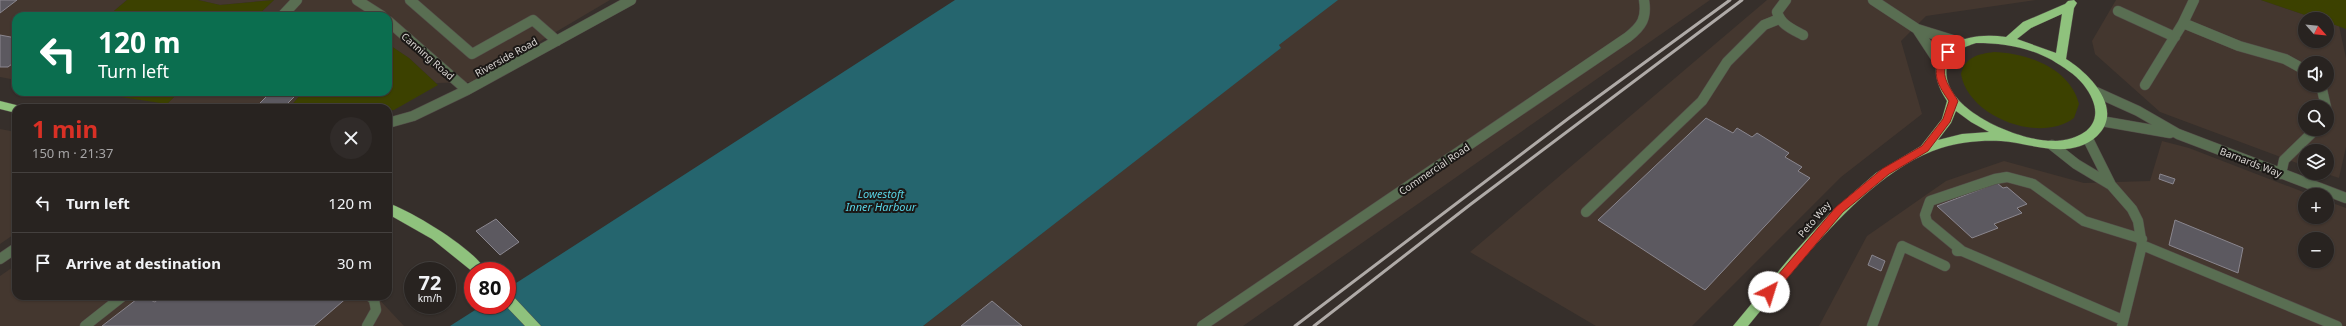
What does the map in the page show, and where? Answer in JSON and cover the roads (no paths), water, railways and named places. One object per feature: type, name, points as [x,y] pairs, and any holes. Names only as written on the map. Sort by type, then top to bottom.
[{"type":"highway","points":[[2008,41],[2027,24],[2072,3]]},
{"type":"highway","points":[[2060,60],[2072,3]]},
{"type":"highway","points":[[1983,39],[2008,41],[2035,48],[2060,60],[2081,75],[2096,92],[2102,107],[2101,122],[2096,130],[2087,137],[2072,143],[2052,145],[2011,137],[1988,128],[1969,115],[1953,101],[1944,88],[1940,76],[1940,64],[1948,52],[1962,43],[1983,39]]},
{"type":"highway","name":"Peto Way","points":[[1925,149],[1947,120],[1953,101]]},
{"type":"highway","points":[[0,105],[12,108]]},
{"type":"highway","name":"Peto Way","points":[[1740,326],[1839,210],[1886,171],[1925,149],[1973,137],[2011,137]]},
{"type":"highway","points":[[392,210],[422,225],[471,262]]},
{"type":"highway","points":[[516,308],[534,326]]},
{"type":"street","points":[[286,12],[297,0]]},
{"type":"street","points":[[357,0],[376,12]]},
{"type":"street","points":[[410,0],[472,54],[533,20],[557,41]]},
{"type":"street","name":"Riverside Road","points":[[392,123],[413,116],[467,90],[631,0]]},
{"type":"street","name":"Commercial Road","points":[[1202,326],[1642,26],[1646,15],[1644,0]]},
{"type":"street","points":[[1786,0],[1777,12],[1779,19],[1786,26],[1804,35]]},
{"type":"street","points":[[1873,0],[1917,29],[1962,43]]},
{"type":"street","points":[[2145,85],[2183,23],[2194,0]]},
{"type":"street","points":[[2118,11],[2175,36]]},
{"type":"street","points":[[1586,212],[1702,101],[1727,62],[1764,25],[1779,19]]},
{"type":"street","points":[[2183,23],[2239,46],[2285,60],[2298,66]]},
{"type":"street","name":"Canning Road","points":[[392,24],[467,90]]},
{"type":"street","points":[[1917,29],[1940,64]]},
{"type":"street","name":"Barnards Way","points":[[2096,92],[2138,111],[2178,134],[2346,198]]},
{"type":"street","name":"Barnards Way","points":[[2101,122],[2178,134]]},
{"type":"street","points":[[2281,174],[2284,160],[2309,136]]},
{"type":"street","points":[[2087,137],[2111,185],[2132,209],[2138,221],[2142,242],[2123,323],[1957,251],[1927,222],[1925,215],[1930,201],[1995,179],[2007,177],[2033,184],[2084,221],[2142,242],[2337,326]]},
{"type":"street","points":[[2052,145],[2076,164],[2111,185]]},
{"type":"street","points":[[1872,326],[1902,246],[1945,266]]},
{"type":"street","points":[[0,259],[12,251]]},
{"type":"street","points":[[85,326],[118,300]]},
{"type":"street","points":[[367,326],[376,310],[374,300]]},
{"type":"water","name":"Lowestoft Inner Harbour","points":[[955,0],[1338,0],[1279,45],[1281,48],[923,326],[450,326],[469,314],[516,314],[516,283]]},
{"type":"railway","points":[[1295,326],[1569,118],[1730,0]]},
{"type":"railway","points":[[1314,326],[1471,204],[1742,0]]}]
